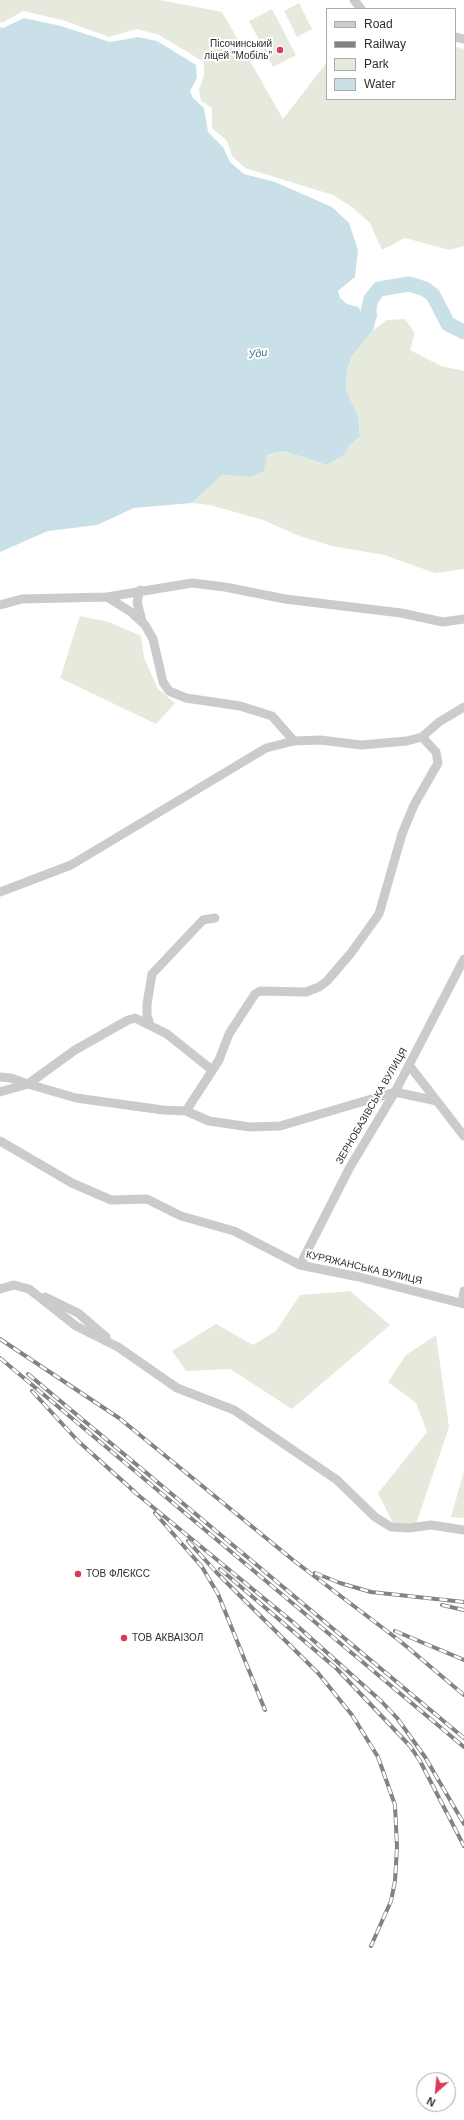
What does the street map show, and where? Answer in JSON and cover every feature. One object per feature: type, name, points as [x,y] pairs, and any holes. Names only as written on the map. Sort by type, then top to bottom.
[{"type":"street","points":[[354,0],[360,8]]},
{"type":"street","points":[[0,605],[22,599],[107,597],[192,582],[285,599],[401,613],[443,622],[464,619]]},
{"type":"street","points":[[140,590],[137,602],[142,621],[153,639],[163,682],[169,691],[179,696],[240,706],[272,716],[294,741]]},
{"type":"street","points":[[107,597],[131,612],[142,621]]},
{"type":"street","points":[[0,892],[71,865],[258,752],[275,745],[294,741],[320,740],[345,744],[376,745],[422,737],[439,722],[464,707]]},
{"type":"street","points":[[186,1111],[219,1060],[229,1034],[255,994],[260,991],[306,992],[323,984],[351,953],[379,914],[409,816],[438,763],[436,752],[422,737]]},
{"type":"street","points":[[150,1025],[147,1015],[147,1004],[152,974],[203,920],[214,918]]},
{"type":"street","name":"ЗЕРНОБАЗІВСЬКА ВУЛИЦЯ","points":[[300,1265],[350,1167],[395,1092],[464,959]]},
{"type":"street","points":[[0,1092],[28,1084],[75,1050],[134,1018],[167,1034],[212,1070]]},
{"type":"street","points":[[409,1065],[464,1136]]},
{"type":"street","points":[[0,1078],[11,1078],[76,1098],[163,1110],[186,1111],[209,1121],[250,1127],[280,1126],[395,1092],[437,1101]]},
{"type":"street","name":"КУРЯЖАНСЬКА ВУЛИЦЯ","points":[[0,1141],[72,1183],[111,1200],[147,1199],[180,1216],[234,1231],[300,1265],[359,1277],[463,1303]]},
{"type":"street","points":[[0,1289],[14,1285],[29,1289],[76,1326],[118,1347],[177,1388],[234,1410],[337,1480],[375,1517],[391,1527],[432,1525],[464,1530]]},
{"type":"street","points":[[463,1303],[464,1291]]},
{"type":"green space","points":[[0,0],[160,0],[222,12],[283,119],[326,63],[326,100],[456,100],[456,47],[464,49],[464,246],[449,250],[405,238],[382,250],[370,223],[352,207],[333,195],[245,168],[232,156],[227,141],[212,128],[212,108],[201,101],[199,90],[204,75],[204,62],[159,35],[137,29],[109,37],[62,20],[23,11],[2,23],[0,22]]},
{"type":"green space","points":[[299,3],[312,29],[297,37],[284,11]]},
{"type":"green space","points":[[272,9],[296,55],[273,67],[249,21]]},
{"type":"green space","points":[[405,319],[415,333],[410,350],[441,366],[464,371],[464,569],[435,573],[384,555],[332,546],[297,535],[263,520],[210,505],[192,503],[222,475],[250,477],[266,456],[284,451],[325,465],[344,455],[350,445],[360,436],[358,416],[346,390],[347,371],[352,356],[373,330],[387,320]]},
{"type":"green space","points":[[80,616],[109,622],[141,636],[144,658],[158,689],[175,703],[156,724],[60,678]]},
{"type":"green space","points":[[350,1291],[390,1325],[292,1409],[230,1369],[186,1371],[172,1351],[216,1324],[253,1345],[276,1331],[300,1295]]},
{"type":"green space","points":[[436,1335],[449,1427],[416,1524],[393,1523],[378,1493],[427,1432],[416,1403],[388,1382],[406,1355]]},
{"type":"green space","points":[[464,1471],[464,1518],[451,1517]]},
{"type":"water","points":[[24,18],[61,26],[110,42],[138,37],[157,41],[196,65],[197,78],[190,91],[193,98],[204,108],[208,132],[223,147],[230,162],[244,174],[275,182],[332,207],[349,223],[358,250],[355,277],[338,291],[340,298],[347,304],[358,307],[365,317],[375,300],[377,316],[373,330],[352,356],[347,371],[346,390],[358,416],[360,436],[350,445],[344,455],[326,465],[284,451],[267,455],[264,471],[250,477],[222,475],[192,503],[134,508],[97,525],[48,531],[0,552],[0,27],[3,28]]},
{"type":"waterway","name":"Уди","points":[[359,330],[367,317],[371,299],[379,289],[409,284],[425,289],[433,295],[448,324],[464,332]]},
{"type":"railway","points":[[0,1339],[119,1418],[293,1560],[400,1641],[464,1695]]},
{"type":"railway","points":[[0,1358],[464,1747]]},
{"type":"railway","points":[[28,1374],[464,1738]]},
{"type":"railway","points":[[32,1391],[78,1441],[136,1493]]},
{"type":"railway","points":[[132,1490],[294,1623],[381,1701],[397,1718],[425,1757],[464,1824]]},
{"type":"railway","points":[[155,1513],[202,1567],[218,1594],[265,1710]]},
{"type":"railway","points":[[188,1541],[217,1573],[318,1673],[352,1715],[378,1757],[395,1805],[397,1847],[395,1881],[391,1901],[371,1946]]},
{"type":"railway","points":[[220,1569],[337,1669],[410,1746],[420,1761],[464,1846]]},
{"type":"railway","points":[[315,1573],[340,1583],[371,1592],[464,1602]]},
{"type":"railway","points":[[442,1605],[464,1610]]},
{"type":"railway","points":[[395,1631],[464,1660]]},
{"type":"place","name":"Пісочинський ліцей \"Мобіль\"","points":[[280,50]]},
{"type":"place","name":"ТОВ ФЛЄКСС","points":[[78,1574]]},
{"type":"place","name":"ТОВ АКВАІЗОЛ","points":[[124,1638]]}]
